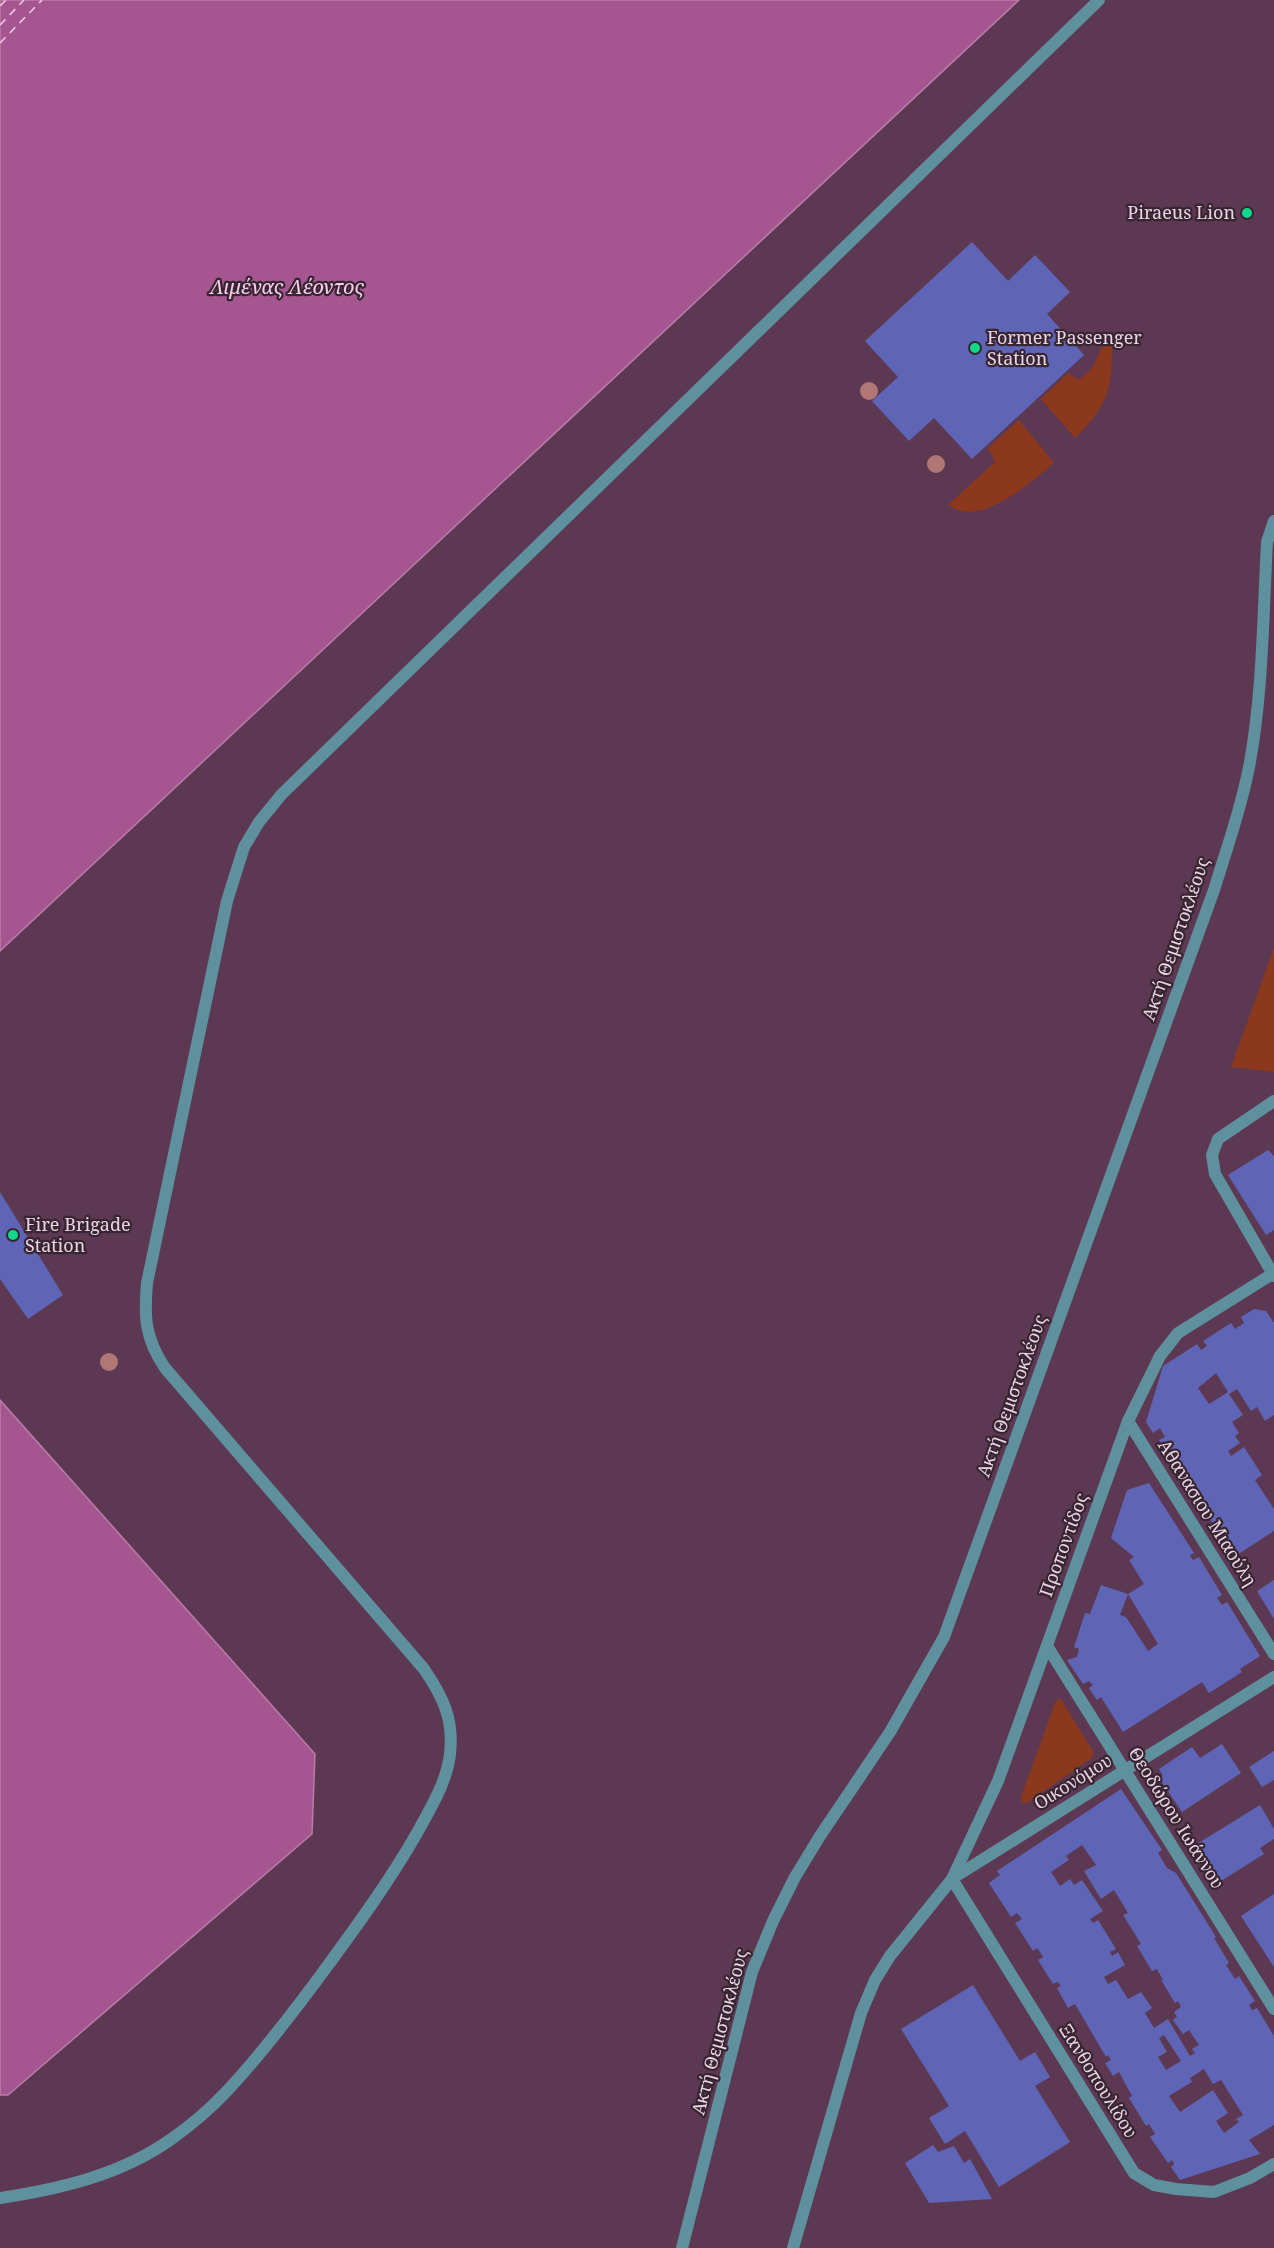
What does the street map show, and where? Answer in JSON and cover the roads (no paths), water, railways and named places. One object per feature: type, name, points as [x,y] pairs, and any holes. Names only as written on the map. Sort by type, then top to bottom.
[{"type":"street","points":[[0,2198],[78,2183],[141,2158],[170,2140],[225,2093],[295,2010],[379,1894],[436,1798],[450,1755],[448,1713],[439,1691],[424,1669],[165,1368],[153,1350],[146,1330],[147,1283],[227,901],[244,847],[259,822],[282,794],[1099,0]]},
{"type":"street","name":"Ακτή Θεμιστοκλέους","points":[[682,2248],[752,1972],[773,1921],[795,1877],[890,1732],[944,1637],[1214,890],[1236,820],[1250,763],[1260,677],[1267,542],[1274,521]]},
{"type":"street","points":[[1274,1101],[1218,1138],[1212,1155],[1215,1174],[1274,1275]]},
{"type":"street","name":"Προποντίδος","points":[[952,1879],[998,1781],[1128,1420],[1160,1356],[1178,1333],[1274,1275]]},
{"type":"street","name":"Αθανασιου Μιαούλη","points":[[1128,1420],[1274,1654]]},
{"type":"street","name":"Θεοδώρου Ιωάννου","points":[[1047,1646],[1274,2009]]},
{"type":"street","name":"Οικονόμου","points":[[952,1879],[1274,1677]]},
{"type":"street","points":[[793,2248],[845,2065],[861,2013],[875,1980],[911,1928],[952,1879]]},
{"type":"street","name":"Ξανθοπουλίδου","points":[[952,1879],[1134,2173],[1154,2185],[1214,2192],[1250,2178],[1274,2164]]},
{"type":"water","name":"Λιμένας Λέοντος","points":[[0,0],[1019,0],[0,951]]},
{"type":"water","points":[[0,1400],[315,1754],[312,1834],[8,2095],[0,2095]]},
{"type":"place","name":"Piraeus Lion","points":[[1247,213]]},
{"type":"place","name":"Former Passenger Station","points":[[975,348]]},
{"type":"place","name":"Fire Brigade Station","points":[[13,1235]]}]
